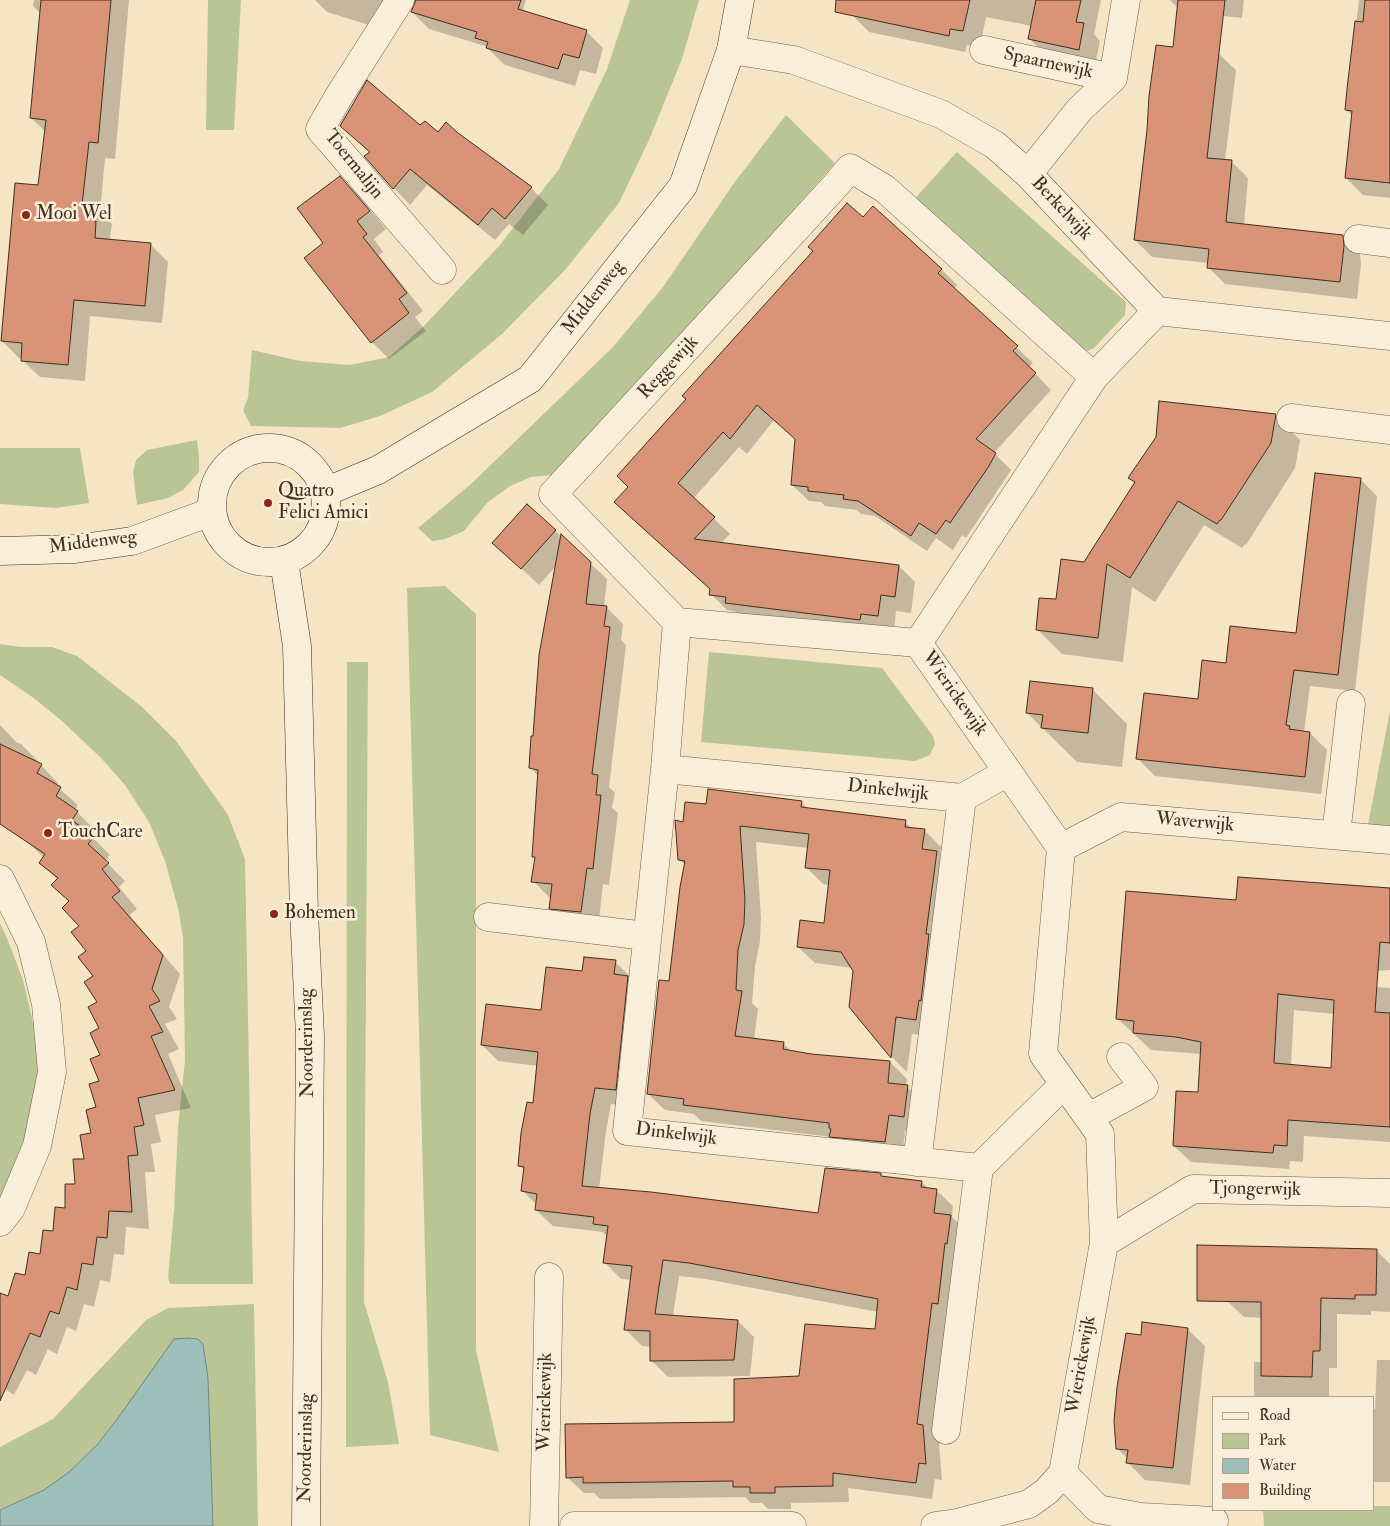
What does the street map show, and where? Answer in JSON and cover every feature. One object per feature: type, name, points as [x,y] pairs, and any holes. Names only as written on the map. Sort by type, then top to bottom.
[{"type":"street","name":"Toermalijn","points":[[400,0],[320,129],[442,270]]},
{"type":"street","name":"Middenweg","points":[[325,492],[378,470],[530,379],[683,186],[731,50],[740,0]]},
{"type":"street","name":"Spaarnewijk","points":[[1028,174],[1080,109],[1113,78],[1126,0]]},
{"type":"street","name":"Berkelwijk","points":[[731,50],[794,60],[941,114],[995,145],[1028,174],[1157,311]]},
{"type":"street","name":"Spaarnewijk","points":[[984,50],[1113,78]]},
{"type":"street","name":"Reggewijk","points":[[678,622],[553,494],[850,168],[885,188],[1094,377]]},
{"type":"street","points":[[1358,239],[1390,243]]},
{"type":"street","points":[[1157,311],[1390,336]]},
{"type":"street","name":"Wierickewijk","points":[[1064,1473],[1104,1242],[1100,1134],[1043,1054],[1061,848],[918,643],[1094,377],[1157,311]]},
{"type":"street","points":[[1292,418],[1390,430]]},
{"type":"street","points":[[269,447],[288,450],[305,460],[318,474],[325,492],[326,514],[318,535],[303,551],[284,560],[267,562],[252,560],[237,552],[224,542],[216,528],[211,512],[212,492],[220,474],[232,460],[250,450],[269,447]]},
{"type":"street","name":"Middenweg","points":[[0,551],[74,549],[132,541],[211,512]]},
{"type":"street","name":"Noorderinslag","points":[[284,560],[297,646],[304,912],[310,1036],[306,1526]]},
{"type":"street","points":[[678,622],[918,643]]},
{"type":"street","name":"Dinkelwijk","points":[[678,622],[665,768],[627,1131],[979,1168]]},
{"type":"street","points":[[1336,835],[1351,704]]},
{"type":"street","name":"Dinkelwijk","points":[[665,768],[962,798]]},
{"type":"street","points":[[917,1162],[962,798],[1008,772]]},
{"type":"street","name":"Waverwijk","points":[[1061,848],[1121,817],[1390,840]]},
{"type":"street","points":[[0,879],[31,942],[46,1004],[52,1072],[37,1146],[11,1208],[0,1222]]},
{"type":"street","points":[[488,917],[646,936]]},
{"type":"street","points":[[1089,1117],[1144,1087],[1121,1057]]},
{"type":"street","points":[[946,1430],[979,1168],[1064,1084]]},
{"type":"street","name":"Tjongerwijk","points":[[1104,1242],[1193,1190],[1390,1193]]},
{"type":"street","name":"Wierickewijk","points":[[544,1526],[549,1277]]},
{"type":"street","points":[[950,1525],[1029,1504],[1048,1491],[1064,1473],[1098,1509],[1141,1517],[1214,1521]]},
{"type":"street","points":[[574,1526],[792,1526]]},
{"type":"green space","points":[[208,0],[241,0],[234,130],[206,130]]},
{"type":"green space","points":[[630,0],[699,0],[682,59],[649,140],[619,203],[565,270],[502,334],[432,392],[380,416],[340,428],[251,426],[243,410],[248,398],[252,350],[300,361],[350,365],[389,357],[425,325],[499,246],[559,169],[607,69]]},
{"type":"green space","points":[[786,115],[835,163],[553,475],[531,477],[510,486],[487,503],[464,531],[445,539],[432,541],[418,528],[471,484],[613,347],[663,287],[734,183]]},
{"type":"green space","points":[[957,152],[1126,302],[1125,315],[1094,348],[1080,354],[909,205]]},
{"type":"green space","points":[[197,440],[199,472],[183,490],[168,498],[137,505],[133,472],[136,460],[147,450]]},
{"type":"green space","points":[[0,448],[80,448],[89,503],[56,508],[0,504]]},
{"type":"green space","points":[[445,586],[476,614],[476,1350],[499,1452],[430,1435],[407,588]]},
{"type":"green space","points":[[0,644],[21,647],[52,647],[77,656],[141,706],[176,741],[228,815],[245,859],[253,1284],[170,1284],[168,1278],[178,1127],[185,1060],[183,938],[179,912],[165,861],[149,822],[125,785],[101,758],[62,721],[35,699],[0,675]]},
{"type":"green space","points":[[709,652],[882,668],[933,736],[935,744],[930,755],[915,761],[701,742]]},
{"type":"green space","points":[[347,662],[368,662],[364,1302],[388,1382],[399,1444],[346,1447]]},
{"type":"green space","points":[[1390,711],[1390,831],[1367,830],[1386,731]]},
{"type":"green space","points":[[0,923],[23,980],[34,1027],[38,1068],[34,1108],[16,1164],[0,1200]]},
{"type":"green space","points":[[254,1304],[258,1526],[213,1526],[208,1378],[203,1344],[118,1418],[97,1445],[69,1472],[44,1490],[0,1510],[0,1447],[53,1419],[146,1320],[168,1308]]},
{"type":"green space","points":[[1375,1506],[1390,1506],[1390,1526],[1264,1526],[1263,1511],[1375,1511]]},
{"type":"water","points":[[174,1339],[198,1339],[203,1344],[208,1378],[213,1526],[0,1526],[0,1510],[44,1490],[69,1472],[97,1445]]},
{"type":"building","points":[[41,0],[111,0],[98,143],[89,142],[82,205],[95,206],[95,238],[151,243],[145,306],[74,300],[68,365],[21,361],[22,343],[1,341],[15,183],[38,185],[46,120],[30,118]]},
{"type":"building","points":[[416,0],[521,0],[518,9],[587,30],[579,58],[563,54],[558,69],[486,48],[488,42],[475,38],[477,32],[411,12]]},
{"type":"building","points":[[836,0],[970,0],[963,31],[950,29],[949,36],[835,12]]},
{"type":"building","points":[[1036,0],[1081,0],[1076,22],[1084,23],[1079,50],[1028,39]]},
{"type":"building","points":[[1178,0],[1225,0],[1207,158],[1232,160],[1226,222],[1343,235],[1344,246],[1340,282],[1207,268],[1209,249],[1134,240],[1156,45],[1173,47]]},
{"type":"building","points":[[1365,0],[1390,0],[1390,183],[1345,178],[1352,111],[1345,110],[1347,89],[1355,21],[1363,22]]},
{"type":"building","points":[[367,80],[420,125],[425,121],[438,132],[446,122],[458,133],[532,187],[505,219],[492,208],[478,225],[410,169],[393,189],[364,156],[370,152],[340,126]]},
{"type":"building","points":[[340,176],[370,211],[357,221],[367,234],[363,237],[407,293],[399,299],[409,313],[371,343],[304,258],[323,243],[297,208]]},
{"type":"building","points":[[847,203],[863,217],[873,206],[942,269],[938,273],[1018,346],[1013,351],[1036,373],[976,439],[996,453],[950,523],[946,520],[936,534],[919,523],[911,536],[858,501],[843,499],[844,495],[808,491],[808,487],[791,485],[795,439],[757,405],[730,439],[723,432],[678,483],[715,517],[694,539],[899,565],[895,597],[881,595],[878,616],[861,614],[860,620],[725,603],[726,597],[709,595],[710,589],[614,502],[628,487],[617,476],[686,399],[682,396],[813,251],[808,247]]},
{"type":"building","points":[[1159,401],[1276,414],[1271,443],[1217,524],[1178,501],[1130,578],[1107,564],[1098,638],[1036,630],[1039,598],[1056,599],[1061,559],[1084,562],[1135,482],[1128,478],[1156,437]]},
{"type":"building","points":[[1315,473],[1361,478],[1338,675],[1294,670],[1286,725],[1290,726],[1289,729],[1310,732],[1305,777],[1136,759],[1144,693],[1198,699],[1202,660],[1226,663],[1230,626],[1296,633]]},
{"type":"building","points":[[527,504],[556,530],[521,569],[492,543]]},
{"type":"building","points":[[561,534],[591,562],[586,604],[607,606],[604,626],[610,627],[592,774],[598,775],[596,795],[601,795],[593,869],[587,868],[581,912],[549,909],[552,884],[531,882],[535,857],[532,857],[538,770],[529,768],[531,736],[533,736],[539,655]]},
{"type":"building","points":[[1030,681],[1093,688],[1088,733],[1041,728],[1043,715],[1026,713]]},
{"type":"building","points":[[0,744],[42,764],[37,773],[61,787],[56,796],[78,811],[72,820],[94,837],[88,844],[109,863],[102,869],[120,891],[112,897],[163,955],[152,989],[160,1001],[149,1006],[163,1032],[151,1036],[175,1090],[138,1098],[144,1125],[134,1127],[138,1155],[128,1156],[132,1212],[109,1211],[107,1238],[97,1237],[93,1265],[82,1263],[77,1290],[67,1287],[59,1314],[50,1311],[40,1337],[30,1333],[0,1401],[0,1293],[8,1296],[15,1273],[25,1275],[29,1252],[40,1254],[43,1230],[53,1231],[55,1207],[65,1208],[65,1184],[75,1184],[73,1159],[84,1159],[80,1135],[91,1133],[86,1110],[96,1107],[89,1084],[99,1081],[90,1059],[100,1055],[90,1033],[99,1028],[88,1007],[97,1002],[84,982],[93,976],[78,957],[86,951],[71,932],[79,926],[62,908],[69,901],[51,885],[58,878],[39,863],[45,854],[0,824]]},
{"type":"building","points":[[708,789],[802,801],[801,807],[906,820],[905,827],[925,829],[922,849],[937,851],[926,934],[929,934],[921,1001],[919,1000],[916,1020],[896,1017],[891,1058],[849,1007],[853,971],[841,952],[797,947],[800,920],[824,923],[830,870],[805,868],[809,834],[740,826],[745,900],[744,924],[738,950],[736,990],[742,991],[735,1036],[784,1042],[783,1049],[811,1054],[890,1061],[888,1083],[908,1085],[904,1117],[889,1115],[885,1142],[829,1137],[831,1129],[829,1128],[829,1123],[683,1105],[684,1099],[647,1094],[659,980],[669,981],[680,887],[685,861],[678,860],[675,820],[683,822],[685,802],[706,804]]},
{"type":"building","points":[[1238,877],[1390,888],[1390,943],[1380,942],[1375,1012],[1390,1013],[1390,1127],[1288,1120],[1287,1146],[1274,1145],[1273,1153],[1173,1146],[1176,1091],[1198,1092],[1201,1042],[1176,1037],[1133,1033],[1134,1021],[1116,1019],[1126,891],[1236,900]],"holes":[[[1278,994],[1334,1000],[1331,1068],[1274,1063]]]},
{"type":"building","points":[[584,957],[616,960],[614,974],[628,976],[616,1090],[595,1088],[590,1114],[582,1186],[651,1192],[818,1213],[825,1168],[881,1173],[881,1176],[922,1181],[921,1187],[937,1189],[934,1213],[951,1215],[947,1244],[945,1243],[938,1304],[932,1303],[917,1424],[923,1425],[926,1464],[919,1463],[916,1483],[833,1473],[833,1486],[775,1487],[775,1493],[750,1493],[750,1487],[733,1487],[733,1481],[583,1483],[583,1477],[566,1478],[565,1424],[734,1422],[734,1379],[799,1376],[805,1324],[875,1329],[878,1299],[689,1263],[663,1260],[655,1314],[738,1320],[734,1360],[650,1361],[650,1331],[624,1330],[632,1266],[603,1263],[608,1226],[593,1224],[594,1217],[535,1210],[537,1194],[521,1191],[524,1167],[518,1166],[521,1133],[527,1102],[533,1103],[538,1052],[481,1045],[486,1004],[541,1010],[546,967],[582,971]]},
{"type":"building","points":[[1197,1245],[1377,1249],[1376,1295],[1355,1295],[1355,1299],[1321,1298],[1320,1351],[1313,1351],[1312,1377],[1261,1376],[1261,1302],[1197,1301]]},
{"type":"building","points":[[1142,1322],[1188,1328],[1173,1468],[1126,1463],[1128,1450],[1116,1449],[1114,1421],[1117,1387],[1126,1333],[1141,1335]]},
{"type":"place","name":"Mooi Wel","points":[[26,215]]},
{"type":"place","name":"Quatro Felici Amici","points":[[268,503]]},
{"type":"place","name":"TouchCare","points":[[48,833]]},
{"type":"place","name":"Bohemen","points":[[274,914]]}]
